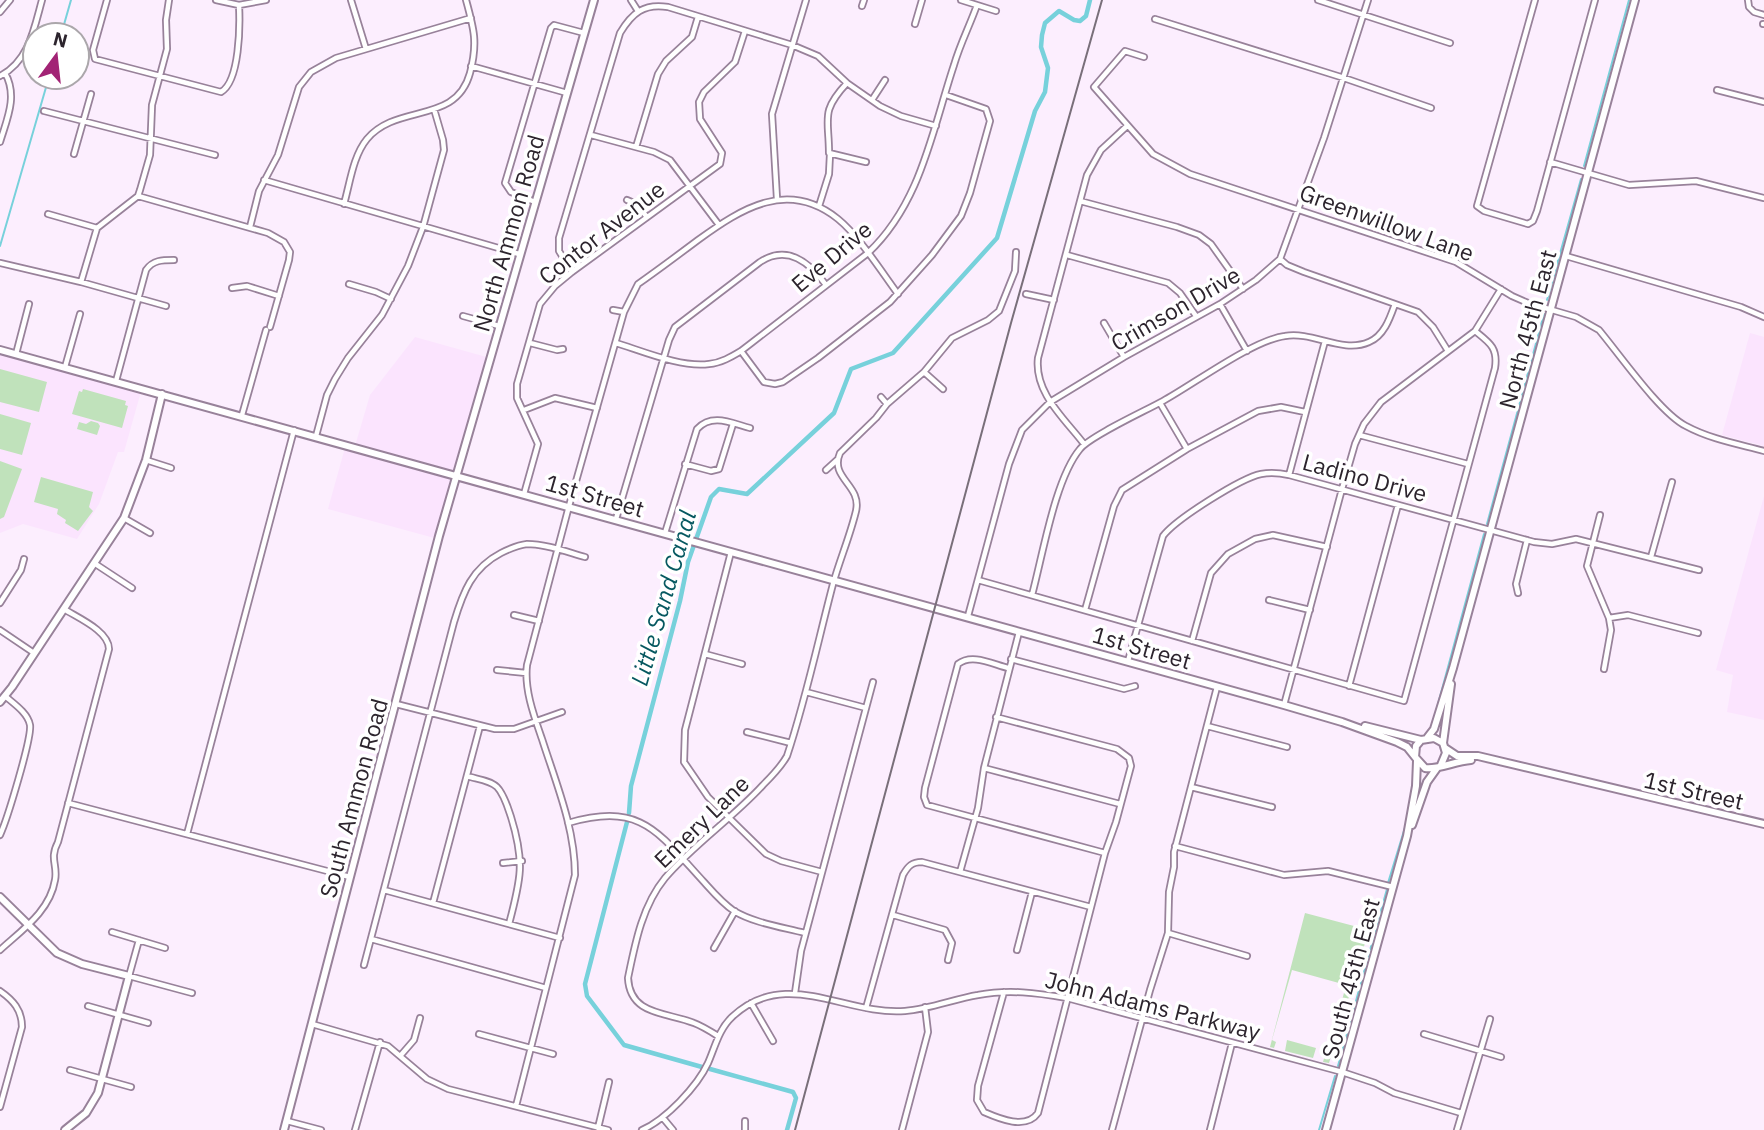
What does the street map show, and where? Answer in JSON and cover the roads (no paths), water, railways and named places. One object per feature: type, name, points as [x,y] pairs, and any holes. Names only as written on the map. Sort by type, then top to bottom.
[{"type":"main road","name":"North Ammon Road","points":[[456,475],[594,0]]},
{"type":"main road","name":"North 45th East","points":[[1424,739],[1434,729],[1453,668],[1635,0]]},
{"type":"main road","name":"1st Street","points":[[0,350],[968,616],[1342,722]]},
{"type":"main road","points":[[3,699],[124,518],[146,460],[162,394]]},
{"type":"main road","name":"South Ammon Road","points":[[284,1130],[456,475]]},
{"type":"main road","name":"North 45th East","points":[[1444,746],[1453,668]]},
{"type":"main road","points":[[1342,722],[1389,730],[1411,739],[1434,738],[1444,746],[1446,758],[1439,767],[1425,768],[1404,745],[1342,722]]},
{"type":"main road","points":[[1416,759],[1416,746],[1424,739]]},
{"type":"main road","name":"1st Street","points":[[1444,746],[1457,755],[1478,756],[1764,824]]},
{"type":"main road","name":"South 45th East","points":[[1407,836],[1416,786],[1416,759]]},
{"type":"main road","name":"1st Street","points":[[1439,767],[1463,760],[1494,761]]},
{"type":"main road","name":"South 45th East","points":[[1326,1130],[1407,836],[1427,782],[1439,767]]},
{"type":"main road","points":[[0,897],[48,946],[63,956],[82,964],[130,976],[102,1079],[92,1103],[70,1128]]},
{"type":"street","points":[[0,12],[10,0]]},
{"type":"street","points":[[0,142],[12,101],[10,81],[3,74],[19,62],[26,52],[42,0]]},
{"type":"street","points":[[107,0],[93,50],[95,59],[215,92],[228,87],[239,46],[239,5]]},
{"type":"street","points":[[81,282],[97,228],[138,195],[150,155],[150,116],[167,49],[166,20],[169,0]]},
{"type":"street","points":[[216,0],[239,5],[266,0]]},
{"type":"street","points":[[351,0],[366,49]]},
{"type":"street","points":[[344,204],[357,156],[368,138],[388,124],[434,109],[460,95],[471,66],[476,38],[466,0]]},
{"type":"street","points":[[631,0],[638,11]]},
{"type":"street","points":[[777,199],[772,112],[806,0]]},
{"type":"street","points":[[915,24],[922,0]]},
{"type":"street","points":[[961,0],[996,10]]},
{"type":"street","points":[[1318,0],[1450,43]]},
{"type":"street","name":"Crimson Drive","points":[[968,616],[1013,449],[1022,430],[1050,402],[1220,304],[1256,280],[1280,259],[1344,78],[1368,0]]},
{"type":"street","points":[[1535,0],[1477,206],[1528,224],[1533,221],[1537,211],[1595,0]]},
{"type":"street","points":[[1748,0],[1749,7],[1764,15]]},
{"type":"street","points":[[572,272],[561,257],[559,238],[620,33],[638,11],[657,5],[792,45],[818,56],[847,83],[872,100],[901,116],[936,126]]},
{"type":"street","name":"Eve Drive","points":[[616,343],[664,357],[709,365],[720,362],[741,351],[881,242],[916,185],[958,51],[977,5]]},
{"type":"street","points":[[636,147],[658,74],[666,61],[692,37],[698,17]]},
{"type":"street","points":[[250,227],[258,191],[278,155],[303,80],[336,58],[471,18]]},
{"type":"street","points":[[1155,19],[1431,108]]},
{"type":"street","points":[[535,202],[511,191],[505,183],[551,28],[554,25],[584,33]]},
{"type":"street","name":"Contor Avenue","points":[[524,494],[538,444],[516,391],[540,304],[555,286],[572,272],[722,161],[722,153],[700,119],[699,102],[704,92],[735,62],[745,31]]},
{"type":"street","name":"Greenwillow Lane","points":[[1144,57],[1125,51],[1094,87],[1153,154],[1173,167],[1456,262],[1528,303],[1588,322],[1599,330],[1666,410],[1684,425],[1712,437],[1764,451]]},
{"type":"street","points":[[471,66],[567,93]]},
{"type":"street","points":[[872,100],[885,80]]},
{"type":"street","points":[[819,206],[829,174],[828,110],[847,83]]},
{"type":"street","points":[[1717,90],[1764,102]]},
{"type":"street","points":[[74,154],[90,94]]},
{"type":"street","points":[[741,351],[764,382],[783,382],[818,358],[898,293],[961,216],[990,121],[986,109],[946,95]]},
{"type":"street","points":[[316,436],[327,395],[335,379],[391,299],[415,251],[444,150],[434,109]]},
{"type":"street","points":[[44,111],[215,155]]},
{"type":"street","points":[[763,111],[772,112]]},
{"type":"street","points":[[1084,444],[1050,402],[1038,378],[1037,368],[1041,343],[1080,201],[1095,158],[1110,139],[1127,126]]},
{"type":"street","points":[[591,135],[654,152],[670,160],[719,225]]},
{"type":"street","points":[[830,154],[866,162]]},
{"type":"street","points":[[1550,162],[1629,185],[1696,181],[1764,198]]},
{"type":"street","points":[[264,180],[519,254]]},
{"type":"street","points":[[138,195],[250,227],[284,242],[289,256],[242,415]]},
{"type":"street","points":[[516,1106],[575,875],[575,853],[568,823],[536,722],[526,673],[557,550],[624,312],[638,284],[719,225],[753,206],[777,199],[819,206],[839,220],[898,293]]},
{"type":"street","points":[[627,200],[636,204],[647,218]]},
{"type":"street","points":[[1080,201],[1199,235],[1211,244],[1243,289]]},
{"type":"street","points":[[48,214],[97,228]]},
{"type":"street","points":[[826,470],[887,404],[924,372],[952,338],[988,320],[999,311],[1015,271],[1016,252]]},
{"type":"street","points":[[616,519],[675,327],[766,258],[780,254],[796,257],[813,268],[826,285]]},
{"type":"street","points":[[1067,255],[1168,283],[1180,293],[1196,316]]},
{"type":"street","points":[[1566,256],[1741,307],[1764,317]]},
{"type":"street","points":[[1280,259],[1304,272],[1406,307],[1423,317],[1448,351]]},
{"type":"street","points":[[116,381],[148,267],[158,261],[174,260]]},
{"type":"street","points":[[0,263],[166,306]]},
{"type":"street","points":[[349,284],[391,299]]},
{"type":"street","points":[[232,288],[247,286],[279,296]]},
{"type":"street","points":[[1284,705],[1359,435],[1381,402],[1475,331],[1501,289]]},
{"type":"street","points":[[1026,294],[1054,300]]},
{"type":"street","points":[[16,354],[29,304]]},
{"type":"street","points":[[1220,304],[1247,351]]},
{"type":"street","points":[[1032,595],[1065,472],[1084,444],[1247,351],[1284,336],[1296,335],[1345,345],[1372,341],[1388,322],[1395,304]]},
{"type":"street","points":[[613,310],[624,312]]},
{"type":"street","points":[[65,367],[80,314]]},
{"type":"street","points":[[463,316],[499,326]]},
{"type":"street","points":[[1104,323],[1124,357]]},
{"type":"street","points":[[978,580],[1404,701],[1497,356],[1493,345],[1475,331]]},
{"type":"street","points":[[1289,475],[1325,341]]},
{"type":"street","points":[[530,343],[563,349]]},
{"type":"street","points":[[924,372],[943,388]]},
{"type":"street","points":[[524,410],[555,397],[597,408]]},
{"type":"street","points":[[881,397],[887,404]]},
{"type":"street","points":[[1160,403],[1186,449]]},
{"type":"street","points":[[1085,610],[1118,496],[1135,480],[1258,411],[1281,407],[1305,412]]},
{"type":"street","points":[[666,533],[695,434],[704,422],[711,419],[750,428]]},
{"type":"street","points":[[685,464],[710,471],[719,469],[733,424]]},
{"type":"street","points":[[187,834],[295,430]]},
{"type":"street","points":[[1359,435],[1468,464]]},
{"type":"street","points":[[146,460],[170,468]]},
{"type":"street","name":"Emery Lane","points":[[718,1036],[694,1023],[649,1011],[634,1000],[628,986],[630,966],[648,905],[665,878],[782,765],[806,692],[834,580],[857,508],[855,492],[838,470],[838,460]]},
{"type":"street","name":"Ladino Drive","points":[[1128,661],[1160,546],[1169,529],[1202,505],[1258,474],[1289,475],[1543,544],[1570,539],[1592,542],[1699,570]]},
{"type":"street","points":[[1651,556],[1672,482]]},
{"type":"street","points":[[1349,686],[1398,505]]},
{"type":"street","points":[[1600,515],[1587,566],[1609,618],[1611,638],[1604,669]]},
{"type":"street","points":[[124,518],[150,533]]},
{"type":"street","points":[[1192,640],[1211,573],[1228,554],[1255,539],[1273,536],[1327,547]]},
{"type":"street","points":[[1518,593],[1516,584],[1527,540]]},
{"type":"street","points":[[364,965],[454,622],[470,579],[497,555],[523,544],[585,557]]},
{"type":"street","points":[[731,551],[685,730],[684,762],[708,797],[766,854],[822,872]]},
{"type":"street","points":[[0,603],[21,570],[24,559]]},
{"type":"street","points":[[94,563],[132,588]]},
{"type":"street","points":[[1269,600],[1310,610]]},
{"type":"street","points":[[0,950],[47,904],[53,889],[56,874],[52,856],[109,643],[104,635],[64,609]]},
{"type":"street","points":[[514,615],[538,621]]},
{"type":"street","points":[[1609,618],[1628,615],[1698,633]]},
{"type":"street","points":[[0,629],[34,653]]},
{"type":"street","points":[[960,872],[1019,631]]},
{"type":"street","points":[[705,654],[742,664]]},
{"type":"street","points":[[1008,668],[972,658],[964,659],[958,664],[925,788],[927,805],[1105,853]]},
{"type":"street","points":[[1011,659],[1124,689],[1135,686]]},
{"type":"street","points":[[498,670],[526,673]]},
{"type":"street","points":[[795,993],[805,933],[873,682]]},
{"type":"street","points":[[1114,1130],[1142,1018],[1168,933],[1169,892],[1175,846],[1217,686]]},
{"type":"street","points":[[806,692],[866,708]]},
{"type":"street","points":[[0,835],[10,808],[30,729],[25,716],[3,699]]},
{"type":"street","points":[[396,704],[495,729],[514,729],[562,712]]},
{"type":"street","points":[[996,717],[1117,749],[1129,758],[1128,776],[1105,853],[1038,1113],[1026,1124],[984,1112],[977,1100],[978,1086],[1004,992]]},
{"type":"street","points":[[433,903],[480,726]]},
{"type":"street","points":[[1207,726],[1287,747]]},
{"type":"street","points":[[747,732],[791,743]]},
{"type":"street","points":[[984,768],[1120,804]]},
{"type":"street","points":[[467,776],[492,783],[502,793],[519,843],[522,861],[519,889],[509,924]]},
{"type":"street","points":[[1191,787],[1272,807]]},
{"type":"street","points":[[68,803],[350,877]]},
{"type":"street","points":[[568,823],[607,814],[634,819],[648,826],[734,911],[805,933]]},
{"type":"street","points":[[1175,846],[1284,875],[1328,871],[1393,887]]},
{"type":"street","points":[[503,863],[522,861]]},
{"type":"street","points":[[866,1008],[903,875],[913,862],[922,862],[1091,907]]},
{"type":"street","points":[[384,890],[559,939]]},
{"type":"street","points":[[1017,950],[1032,892]]},
{"type":"street","points":[[713,948],[734,911]]},
{"type":"street","points":[[893,915],[945,930],[952,943],[948,960]]},
{"type":"street","points":[[111,932],[165,947]]},
{"type":"street","points":[[1168,933],[1247,956]]},
{"type":"street","points":[[372,939],[546,988]]},
{"type":"street","points":[[139,940],[130,976],[192,993]]},
{"type":"street","points":[[0,991],[15,1004],[22,1018],[22,1027],[0,1107]]},
{"type":"street","name":"John Adams Parkway","points":[[642,1130],[663,1118],[702,1074],[718,1036],[732,1017],[751,1003],[772,995],[795,993],[889,1012],[976,995],[1034,992],[1067,998],[1342,1072],[1375,1083],[1394,1094],[1461,1114]]},
{"type":"street","points":[[751,1003],[772,1041]]},
{"type":"street","points":[[88,1006],[148,1023]]},
{"type":"street","points":[[902,1130],[928,1032],[925,1007]]},
{"type":"street","points":[[401,1055],[414,1040],[420,1018]]},
{"type":"street","points":[[1457,1130],[1490,1019]]},
{"type":"street","points":[[312,1024],[380,1042],[401,1055],[434,1083],[571,1124],[608,1130]]},
{"type":"street","points":[[480,1034],[553,1054]]},
{"type":"street","points":[[1424,1034],[1501,1057]]},
{"type":"street","points":[[355,1130],[380,1042]]},
{"type":"street","points":[[1210,1130],[1232,1043]]},
{"type":"street","points":[[70,1070],[131,1087]]},
{"type":"street","points":[[598,1128],[609,1082]]},
{"type":"street","points":[[663,1118],[673,1130]]},
{"type":"street","points":[[287,1121],[321,1130]]},
{"type":"street","points":[[745,1121],[745,1130]]},
{"type":"waterway","points":[[65,21],[71,0]]},
{"type":"waterway","name":"Little Sand Canal","points":[[629,813],[631,786],[688,562],[711,497],[719,489],[747,494],[834,413],[851,369],[893,353],[997,238],[1035,111],[1045,92],[1048,68],[1041,47],[1045,23],[1059,11],[1080,21],[1086,16],[1090,0]]},
{"type":"waterway","points":[[1584,166],[1629,0]]},
{"type":"waterway","points":[[0,246],[45,91]]},
{"type":"waterway","points":[[1547,300],[1581,179]]},
{"type":"waterway","points":[[1487,524],[1544,314]]},
{"type":"waterway","points":[[1434,719],[1484,534]]},
{"type":"waterway","points":[[1388,883],[1407,821]]},
{"type":"waterway","name":"Little Sand Canal","points":[[627,822],[585,984],[587,996],[624,1045],[702,1067]]},
{"type":"waterway","points":[[1338,1066],[1387,889]]},
{"type":"waterway","name":"Little Sand Canal","points":[[710,1069],[793,1092],[796,1098],[787,1130]]},
{"type":"waterway","points":[[1319,1130],[1335,1076]]},
{"type":"railway","points":[[795,1130],[1011,323],[1102,0]]}]
